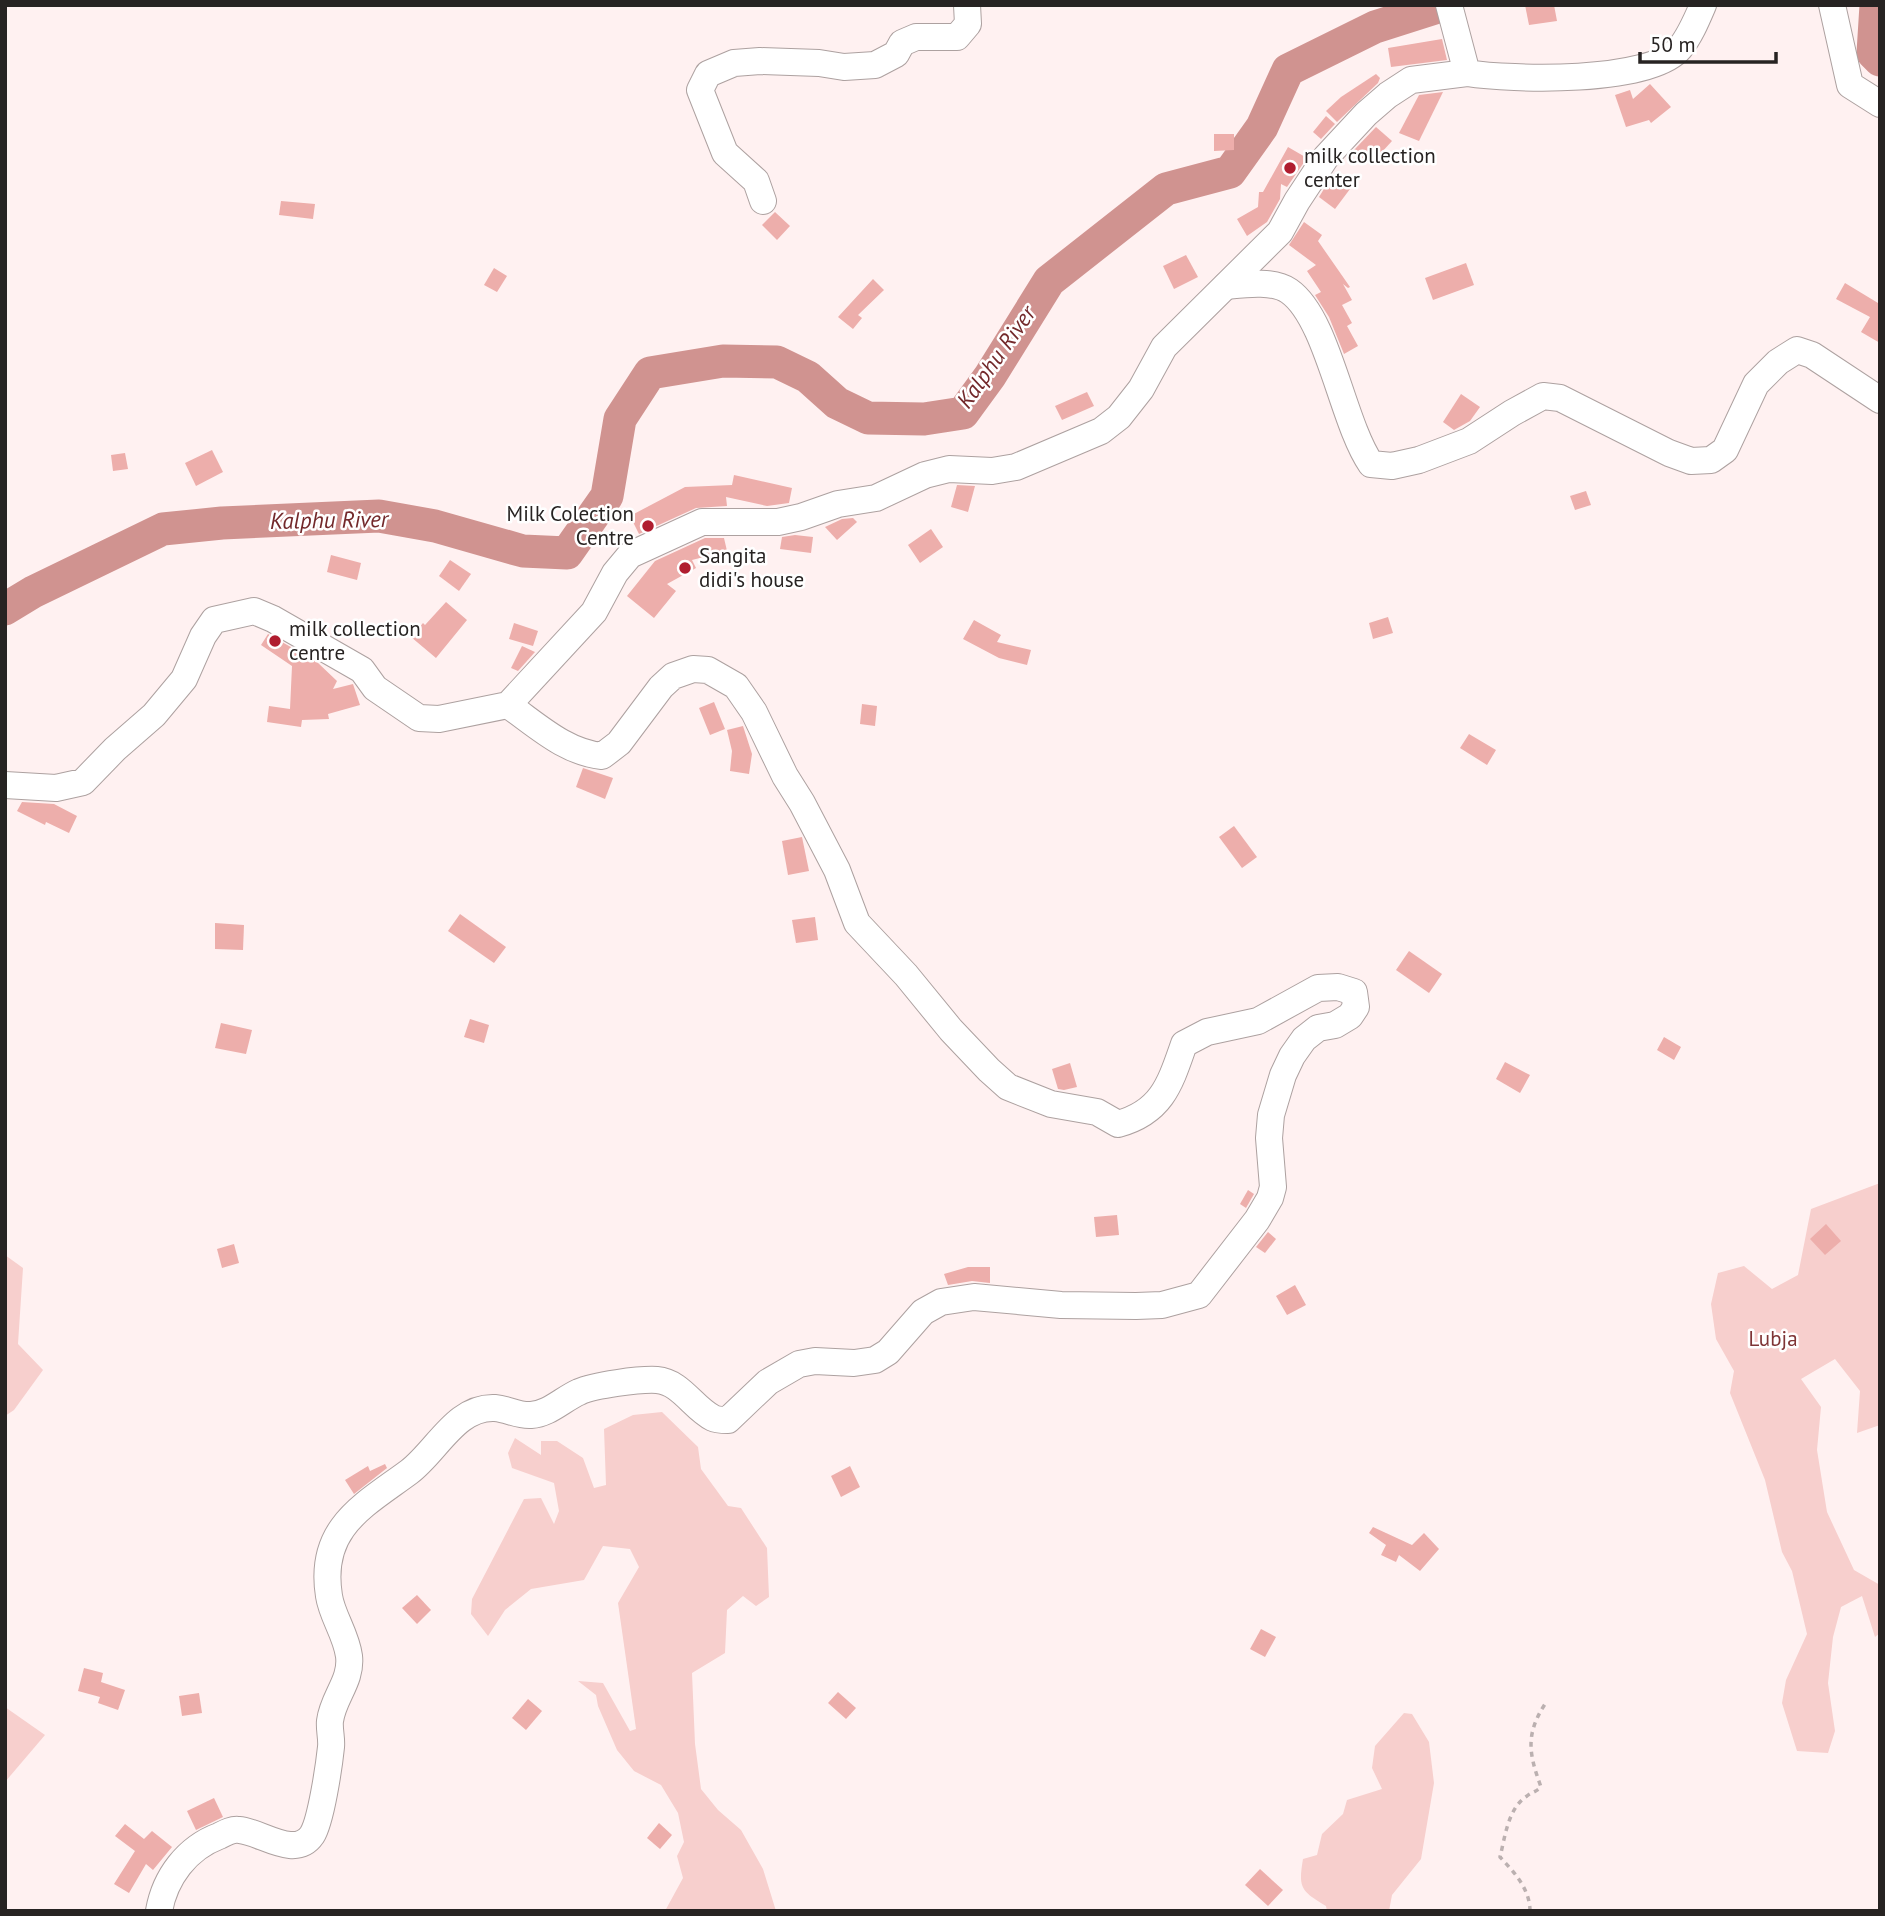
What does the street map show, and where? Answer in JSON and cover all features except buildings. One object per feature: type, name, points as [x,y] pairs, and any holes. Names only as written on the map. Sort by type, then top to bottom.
[{"type":"street","points":[[763,201],[755,181],[725,153],[710,119],[700,90],[708,74],[734,63],[760,61],[819,63],[844,67],[875,65],[896,54],[902,43],[916,37],[957,37],[968,24],[967,5]]},
{"type":"street","points":[[1450,5],[1467,73]]},
{"type":"street","points":[[5,785],[56,788],[83,782],[154,715],[184,678],[203,636],[214,620],[254,611],[274,619],[362,670],[375,688],[419,718],[439,719],[508,705],[594,612],[615,573],[630,555],[702,522],[778,522],[838,504],[876,498],[925,475],[949,469],[992,471],[1016,467],[1101,430],[1119,416],[1141,389],[1164,347],[1280,232],[1326,157],[1366,114],[1411,80],[1467,73],[1520,78],[1627,71],[1650,65],[1680,48],[1703,5]]},
{"type":"street","points":[[1832,5],[1850,85],[1880,104]]},
{"type":"street","points":[[1226,286],[1260,283],[1289,290],[1308,312],[1329,361],[1360,448],[1371,464],[1392,466],[1419,460],[1469,441],[1543,396],[1560,398],[1669,453],[1691,461],[1711,460],[1725,450],[1756,384],[1778,362],[1797,350],[1812,355],[1880,400]]},
{"type":"street","points":[[159,1911],[173,1874],[192,1849],[209,1839],[236,1829],[257,1833],[282,1844],[299,1845],[311,1836],[318,1820],[332,1745],[330,1720],[349,1673],[347,1643],[329,1597],[329,1553],[337,1535],[356,1511],[419,1465],[460,1418],[496,1408],[515,1414],[533,1415],[553,1408],[578,1392],[596,1387],[659,1380],[675,1386],[714,1419],[728,1420],[768,1382],[799,1364],[815,1361],[854,1363],[875,1360],[888,1352],[923,1312],[940,1302],[974,1297],[1061,1305],[1136,1306],[1162,1305],[1199,1295],[1257,1220],[1270,1198],[1273,1187],[1269,1138],[1271,1115],[1283,1075],[1292,1056],[1304,1039],[1318,1028],[1335,1025],[1350,1016],[1356,1006],[1354,992],[1338,986],[1318,988],[1258,1021],[1207,1032],[1184,1044],[1173,1075],[1150,1110],[1118,1124],[1097,1112],[1051,1104],[1008,1087],[989,1070],[857,923],[837,870],[785,776],[754,712],[736,686],[708,670],[693,669],[673,676],[661,687],[619,743],[602,756],[583,754],[547,734],[508,705]]},
{"type":"path","points":[[1530,1911],[1530,1902],[1519,1878],[1500,1857],[1514,1811],[1527,1796],[1541,1787],[1529,1746],[1532,1730],[1545,1704]]},
{"type":"green space","name":"Lubja","points":[[1880,1183],[1880,1425],[1857,1433],[1860,1391],[1835,1359],[1801,1379],[1821,1407],[1817,1450],[1827,1512],[1854,1570],[1880,1585],[1880,1633],[1875,1637],[1862,1596],[1841,1607],[1833,1637],[1828,1683],[1835,1731],[1828,1753],[1797,1751],[1782,1703],[1786,1680],[1807,1634],[1792,1571],[1782,1552],[1765,1480],[1730,1393],[1734,1371],[1716,1339],[1711,1304],[1718,1273],[1744,1266],[1772,1289],[1798,1275],[1811,1209]]},
{"type":"green space","points":[[5,1255],[23,1268],[18,1344],[43,1370],[14,1410],[5,1416]]},
{"type":"green space","points":[[662,1412],[698,1447],[701,1469],[728,1506],[741,1508],[767,1548],[769,1597],[756,1606],[743,1596],[727,1610],[725,1653],[692,1673],[695,1744],[701,1789],[718,1810],[741,1830],[763,1869],[776,1911],[665,1911],[683,1878],[677,1856],[684,1842],[678,1813],[661,1785],[634,1771],[617,1750],[596,1695],[578,1681],[603,1683],[630,1731],[636,1729],[618,1603],[639,1567],[630,1549],[603,1546],[584,1580],[531,1589],[505,1610],[488,1636],[471,1614],[472,1599],[524,1499],[541,1498],[554,1524],[559,1511],[554,1483],[512,1468],[508,1453],[515,1438],[541,1455],[541,1441],[557,1441],[583,1458],[594,1488],[606,1485],[604,1429],[633,1415]]},
{"type":"green space","points":[[5,1707],[45,1735],[5,1782]]},
{"type":"green space","points":[[1404,1713],[1412,1714],[1429,1742],[1434,1783],[1421,1859],[1392,1895],[1389,1911],[1327,1911],[1326,1906],[1303,1888],[1303,1859],[1317,1855],[1322,1834],[1343,1814],[1347,1800],[1382,1789],[1372,1768],[1375,1746]]},
{"type":"waterway","name":"Kalphu River","points":[[5,609],[33,592],[163,529],[222,523],[379,516],[435,526],[523,551],[567,553],[607,496],[620,419],[650,373],[723,361],[777,362],[808,377],[837,403],[868,418],[924,419],[963,413],[990,376],[1049,281],[1166,189],[1230,172],[1262,127],[1288,70],[1375,27],[1444,5]]},
{"type":"waterway","points":[[1876,5],[1873,53],[1880,60]]},
{"type":"place","name":"milk collection center","points":[[1290,168]]},
{"type":"place","name":"Milk Colection Centre","points":[[648,526]]},
{"type":"place","name":"Sangita didi's house","points":[[685,568]]},
{"type":"place","name":"milk collection centre","points":[[275,641]]}]
